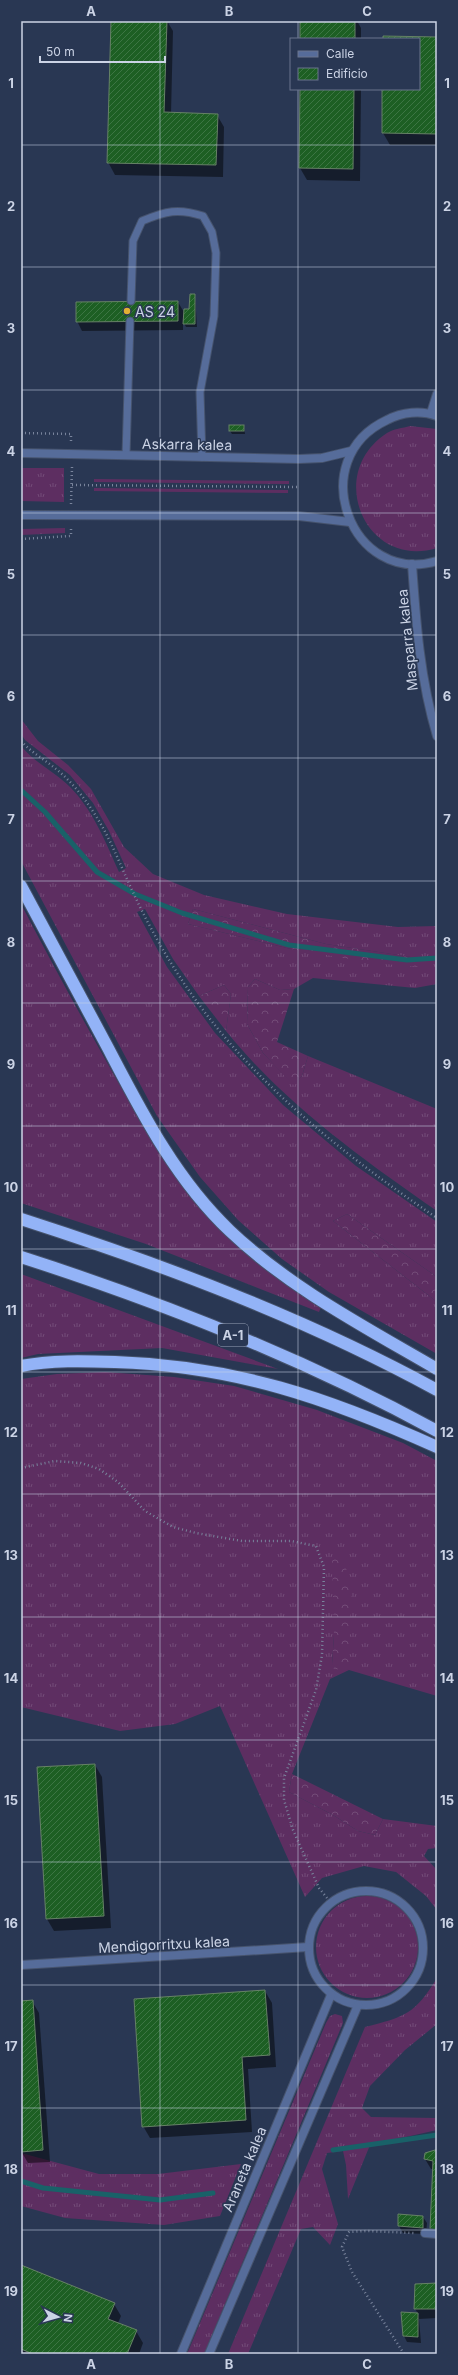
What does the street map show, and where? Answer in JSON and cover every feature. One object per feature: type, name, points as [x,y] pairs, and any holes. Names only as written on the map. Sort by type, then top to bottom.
[{"type":"highway","points":[[21,886],[142,1112],[189,1186],[229,1230],[280,1274],[340,1313],[437,1369]]},
{"type":"highway","name":"A-1","points":[[21,1219],[98,1244],[210,1285],[314,1329],[437,1390]]},
{"type":"highway","name":"A-1","points":[[21,1257],[103,1284],[291,1358],[384,1402],[437,1431]]},
{"type":"highway","points":[[21,1366],[94,1361],[156,1364],[219,1372],[282,1387],[370,1417],[437,1446]]},
{"type":"street","points":[[437,394],[434,415],[412,413],[394,416],[377,424],[363,436],[352,451],[345,468],[342,487],[344,505],[350,522],[361,538],[376,551],[393,560],[412,564],[437,561]]},
{"type":"street","name":"Askarra kalea","points":[[21,453],[299,459],[322,458],[352,451]]},
{"type":"street","points":[[21,515],[299,516],[350,522]]},
{"type":"street","name":"Masparra kalea","points":[[412,564],[417,638],[427,703],[437,736]]},
{"type":"street","points":[[369,1891],[387,1894],[403,1904],[415,1918],[422,1935],[423,1954],[418,1972],[408,1987],[394,1999],[376,2005],[358,2005],[344,2002],[331,1995],[314,1974],[308,1946],[311,1928],[320,1912],[330,1903],[351,1892],[369,1891]]},
{"type":"street","name":"Mendigorritxu kalea","points":[[21,1965],[308,1946]]},
{"type":"street","name":"Araneta kalea","points":[[181,2354],[331,1995]]},
{"type":"street","points":[[209,2354],[358,2005]]},
{"type":"street","points":[[425,2233],[437,2234]]},
{"type":"lane","points":[[131,301],[133,242],[142,221],[163,212],[185,210],[203,216],[212,232],[216,253],[214,316],[200,392],[202,457]]},
{"type":"lane","points":[[126,455],[130,321]]},
{"type":"path","points":[[21,433],[71,434],[72,454],[71,536],[21,539]]},
{"type":"path","points":[[72,484],[299,487]]},
{"type":"path","points":[[21,741],[36,756],[56,769],[72,784],[108,836],[122,870],[165,956],[191,994],[226,1040],[264,1080],[353,1158],[437,1218]]},
{"type":"path","points":[[21,1468],[55,1461],[81,1463],[99,1469],[118,1482],[145,1511],[173,1527],[196,1533],[242,1541],[291,1541],[316,1546],[324,1567],[322,1656],[316,1690],[284,1778],[284,1800],[292,1830],[319,1888],[330,1903]]},
{"type":"path","points":[[404,2354],[352,2272],[342,2247],[349,2232],[367,2231],[425,2233]]},
{"type":"green space","points":[[410,426],[437,429],[437,548],[412,551],[390,545],[373,532],[362,514],[356,493],[358,471],[368,451],[387,433]]},
{"type":"green space","points":[[21,468],[64,468],[64,502],[21,501]]},
{"type":"green space","points":[[94,479],[289,481],[289,484],[94,482]]},
{"type":"green space","points":[[94,488],[288,490],[288,493],[94,491]]},
{"type":"green space","points":[[65,528],[65,533],[21,535],[21,529]]},
{"type":"green space","points":[[21,719],[38,741],[68,765],[91,789],[124,847],[153,874],[204,895],[287,914],[398,927],[437,926],[437,984],[415,988],[313,978],[294,989],[280,990],[255,979],[248,987],[247,1024],[263,1053],[293,1084],[302,1076],[308,1056],[437,1109],[437,1211],[381,1171],[325,1128],[298,1106],[273,1082],[226,1031],[231,994],[224,985],[199,996],[173,959],[145,909],[137,912],[167,967],[215,1033],[283,1105],[356,1166],[437,1222],[437,1277],[347,1214],[333,1221],[437,1302],[437,1354],[329,1292],[282,1259],[238,1220],[200,1177],[157,1116],[21,861],[21,746],[32,757],[70,787],[78,796],[86,806],[98,827],[119,872],[126,868],[109,831],[93,803],[70,775],[25,740],[21,734]],"holes":[[[193,909],[326,944],[424,959],[291,949],[188,924]]]},
{"type":"green space","points":[[21,904],[125,1094],[159,1152],[184,1189],[225,1235],[264,1268],[292,1289],[321,1307],[319,1312],[146,1244],[21,1203]]},
{"type":"green space","points":[[193,909],[326,944],[425,959],[420,967],[373,963],[291,949],[188,924]]},
{"type":"green space","points":[[255,979],[280,990],[294,989],[277,1042],[308,1056],[302,1076],[293,1085],[263,1053],[247,1024],[248,987]]},
{"type":"green space","points":[[224,985],[231,994],[226,1031],[199,996]]},
{"type":"green space","points":[[347,1214],[437,1277],[437,1302],[333,1221]]},
{"type":"green space","points":[[21,1274],[278,1369],[162,1348],[38,1354],[21,1358]]},
{"type":"green space","points":[[105,1372],[174,1377],[234,1386],[317,1410],[403,1443],[437,1461],[437,1696],[349,1670],[330,1679],[292,1774],[289,1792],[333,1815],[358,1831],[375,1835],[383,1819],[437,1826],[437,1848],[428,1849],[424,1856],[437,1870],[437,1910],[426,1896],[396,1872],[364,1866],[322,1878],[305,1897],[220,1706],[175,1724],[120,1731],[21,1707],[21,1379],[57,1374]],"holes":[[[334,1635],[349,1670],[332,1664]]]},
{"type":"green space","points":[[332,1558],[344,1558],[351,1593],[349,1670],[334,1669],[332,1664],[334,1635]]},
{"type":"green space","points":[[292,1774],[383,1819],[375,1835],[358,1831],[333,1815],[289,1792]]},
{"type":"green space","points":[[367,1896],[386,1900],[403,1911],[414,1928],[418,1947],[414,1966],[403,1983],[386,1994],[367,1998],[348,1994],[331,1983],[320,1966],[316,1947],[320,1928],[331,1911],[348,1900]]},
{"type":"green space","points":[[437,1978],[437,2024],[405,2050],[370,2086],[362,2108],[371,2117],[437,2118],[437,2130],[370,2145],[348,2199],[346,2165],[343,2151],[327,2153],[322,2169],[338,2224],[330,2245],[313,2227],[301,2229],[248,2354],[228,2354],[365,2027],[400,2017],[408,2012],[422,1999]]},
{"type":"green space","points":[[335,2014],[342,2016],[343,2023],[204,2354],[187,2354],[326,2023],[330,2016]]},
{"type":"green space","points":[[21,2153],[99,2174],[158,2174],[241,2164],[220,2216],[164,2225],[65,2218],[21,2206]]},
{"type":"building","points":[[111,21],[167,21],[164,112],[218,114],[216,165],[107,163]]},
{"type":"building","points":[[300,21],[355,21],[355,38],[300,38]]},
{"type":"building","points":[[383,36],[437,37],[437,134],[382,133],[382,90],[420,90],[420,38],[383,38]]},
{"type":"building","points":[[300,90],[354,90],[353,169],[299,168]]},
{"type":"building","points":[[190,294],[195,294],[195,324],[183,324],[184,309],[189,309]]},
{"type":"building","name":"AS 24","points":[[178,301],[178,321],[76,322],[76,302]]},
{"type":"building","points":[[229,425],[244,425],[244,431],[229,431]]},
{"type":"building","points":[[95,1764],[104,1916],[46,1919],[37,1767]]},
{"type":"building","points":[[265,1990],[270,2055],[242,2057],[246,2120],[142,2127],[134,1999]]},
{"type":"building","points":[[33,2000],[43,2150],[21,2152],[21,2001]]},
{"type":"building","points":[[437,2150],[437,2230],[430,2229],[433,2161],[424,2159],[425,2153]]},
{"type":"building","points":[[398,2214],[423,2216],[423,2228],[398,2226]]},
{"type":"building","points":[[21,2265],[115,2303],[108,2319],[137,2330],[127,2354],[33,2354],[21,2349]]},
{"type":"building","points":[[437,2283],[437,2309],[414,2309],[415,2284]]},
{"type":"building","points":[[401,2312],[418,2313],[418,2337],[403,2336]]},
{"type":"waterway","points":[[21,790],[45,812],[97,872],[135,894],[182,913],[289,945],[407,960],[437,958]]},
{"type":"waterway","points":[[333,2150],[437,2135]]},
{"type":"waterway","points":[[21,2181],[43,2188],[160,2200],[213,2193]]},
{"type":"place","name":"AS 24","points":[[127,311]]}]
